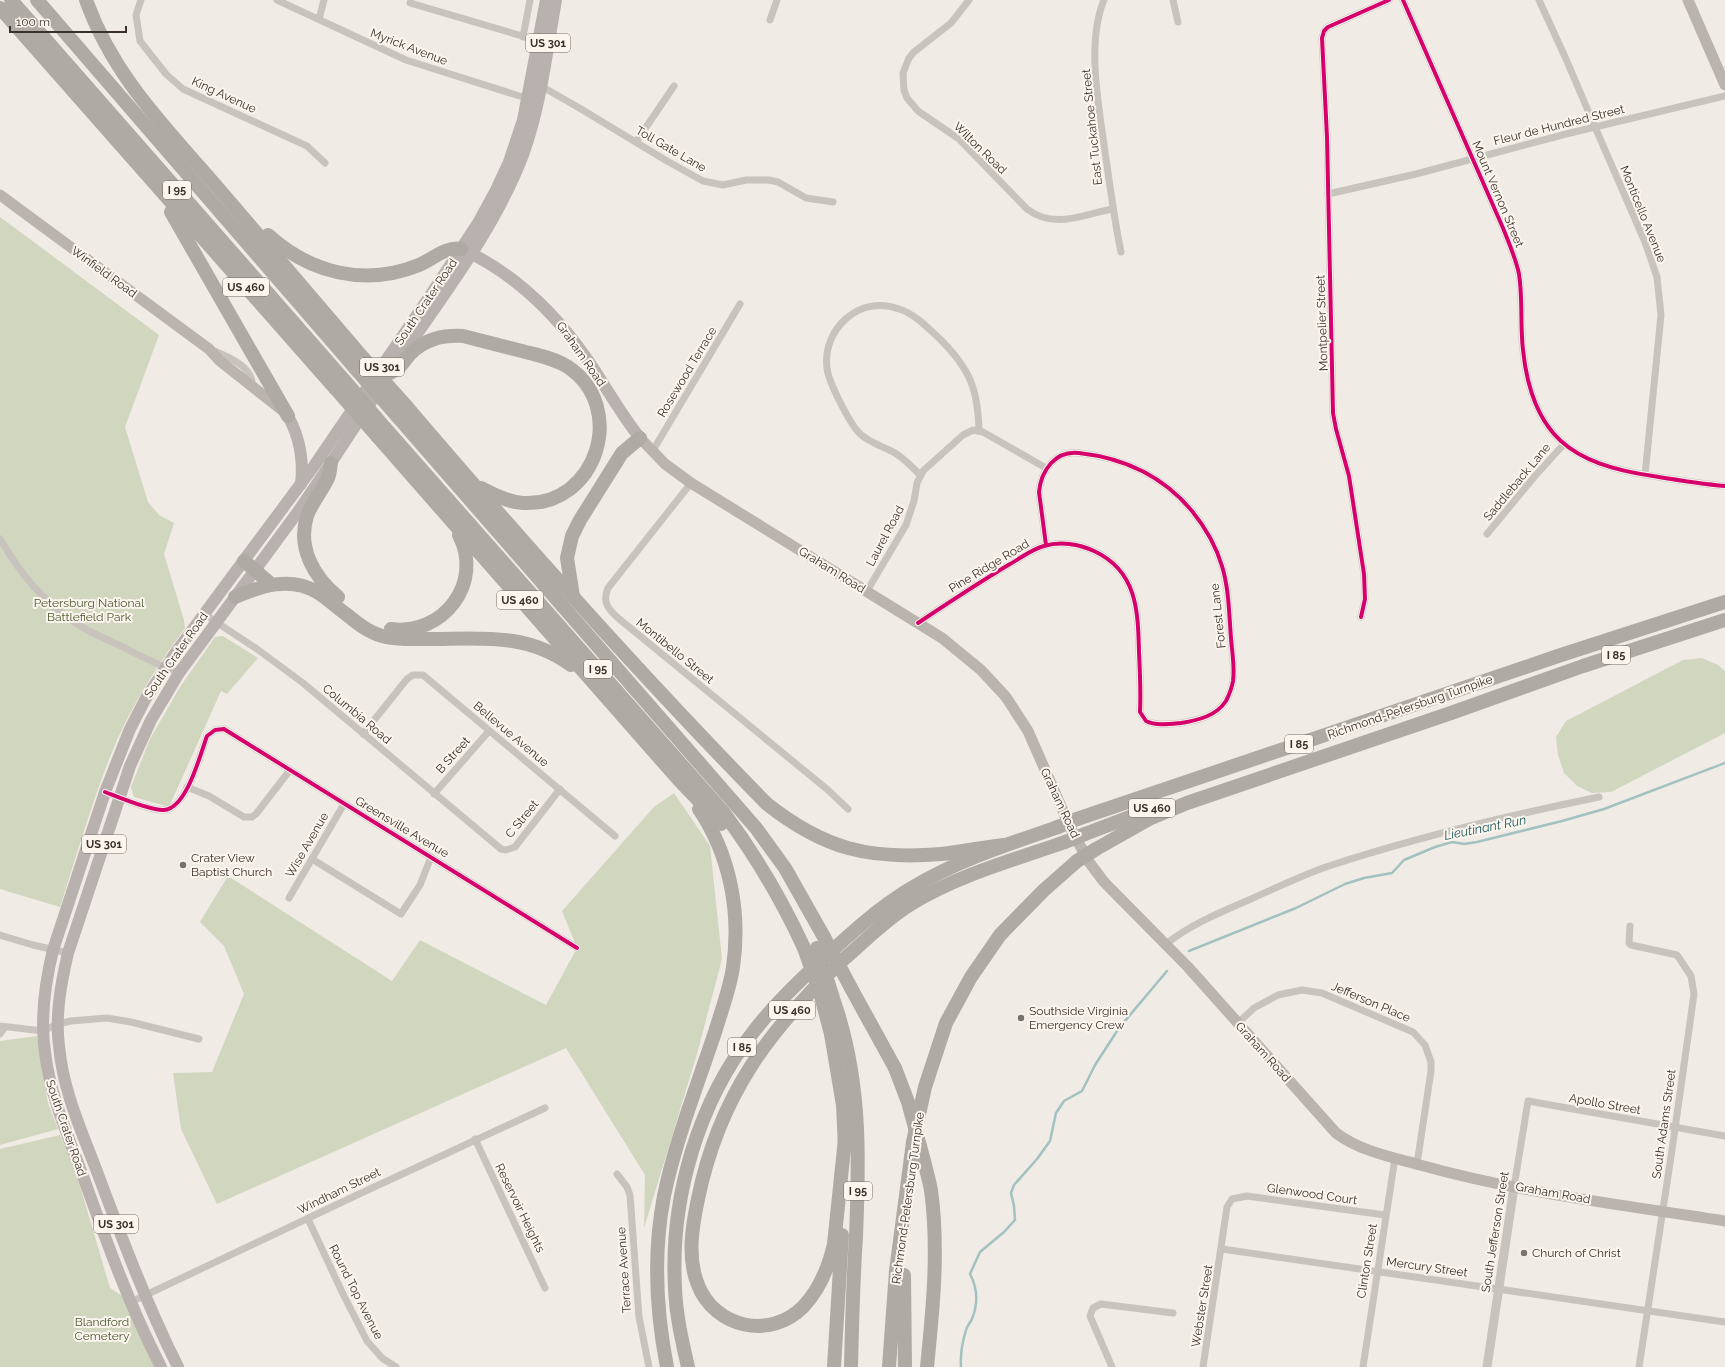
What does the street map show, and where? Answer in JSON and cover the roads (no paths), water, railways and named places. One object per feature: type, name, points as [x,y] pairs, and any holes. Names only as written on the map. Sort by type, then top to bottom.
[{"type":"highway","name":"I 95","points":[[11,0],[381,432],[724,813],[761,865],[793,924],[815,944],[820,996],[831,1034],[840,1083],[845,1139],[846,1170],[844,1212],[834,1367]]},
{"type":"highway","name":"I 95","points":[[37,0],[360,363]]},
{"type":"highway","points":[[86,0],[99,35],[127,81],[145,105],[215,185],[360,363],[402,412],[473,483],[676,710],[767,804],[799,828],[816,837],[853,850],[886,855],[942,854],[1004,845]]},
{"type":"highway","name":"US 460","points":[[0,8],[156,186],[340,384]]},
{"type":"highway","points":[[215,185],[282,248],[302,260],[330,271],[363,275],[395,272],[425,262],[450,248],[466,251]]},
{"type":"highway","points":[[156,186],[288,416]]},
{"type":"highway","points":[[390,373],[401,368],[409,356],[427,341],[442,336],[463,336],[552,359],[568,367],[584,382],[598,410],[600,433],[594,458],[583,476],[575,484],[562,493],[549,499],[524,503],[500,498],[473,483]]},
{"type":"highway","name":"I 95","points":[[402,412],[756,828],[789,887],[808,925],[847,1044],[853,1080],[858,1141],[859,1184],[851,1367]]},
{"type":"highway","name":"US 460","points":[[381,432],[451,521],[678,779],[717,819],[756,870],[778,908],[793,924]]},
{"type":"highway","points":[[573,596],[567,558],[572,536],[580,520],[622,453],[640,438]]},
{"type":"highway","points":[[331,463],[328,478],[308,515],[305,535],[307,555],[315,573],[327,588],[364,619],[374,624],[398,630],[414,629],[434,621],[446,612],[455,602],[464,583],[467,560],[463,544],[451,521]]},
{"type":"highway","points":[[244,561],[256,569],[264,579],[271,584]]},
{"type":"highway","points":[[235,597],[255,588],[271,584],[287,584],[311,589],[362,627],[382,636],[411,639],[500,639],[520,641],[548,650],[589,678]]},
{"type":"highway","name":"Richmond-Petersburg Turnpike","points":[[688,1367],[682,1342],[675,1288],[675,1238],[678,1210],[696,1141],[710,1105],[730,1067],[754,1031],[789,991],[866,920],[890,902],[928,879],[1004,845],[1558,656],[1725,602]]},
{"type":"highway","name":"Richmond-Petersburg Turnpike","points":[[889,1367],[898,1256],[910,1174],[913,1142],[925,1087],[946,1023],[956,1002],[978,966],[1000,935],[1042,891],[1077,861],[1096,849],[1151,818],[1187,803],[1451,713],[1583,666],[1725,620]]},
{"type":"highway","points":[[608,635],[648,693],[699,762]]},
{"type":"highway","points":[[667,1367],[658,1312],[658,1244],[662,1211],[673,1159],[728,989],[733,969],[736,927],[733,895],[722,853],[708,823],[678,779]]},
{"type":"highway","name":"US 460","points":[[845,1139],[832,1250],[823,1276],[807,1302],[794,1315],[765,1326],[740,1324],[719,1314],[702,1295],[694,1275],[691,1248],[694,1215],[705,1170],[719,1128],[741,1081],[771,1035],[792,1010],[878,928],[912,903],[972,875],[1065,842],[1183,797],[1222,790]]},
{"type":"highway","points":[[815,944],[851,988],[895,1068],[908,1102],[920,1146],[931,1191],[935,1246],[934,1281],[927,1367]]},
{"type":"highway","points":[[905,1367],[904,1263],[910,1174]]},
{"type":"main road","name":"South Crater Road","points":[[536,83],[539,41],[546,0]]},
{"type":"main road","name":"South Crater Road","points":[[178,1367],[144,1296],[68,1092],[61,1064],[58,1024],[60,993],[68,953],[119,797],[139,744],[162,700],[179,673],[256,569],[331,463],[390,373],[466,251],[506,169],[532,100],[556,0]]},
{"type":"main road","points":[[1688,0],[1725,85]]},
{"type":"main road","name":"Winfield Road","points":[[0,195],[209,348],[220,361],[288,416],[300,446],[302,470],[301,485]]},
{"type":"main road","name":"South Crater Road","points":[[159,1363],[131,1302],[99,1221],[52,1091],[47,1068],[43,1016],[48,972],[53,950],[105,792],[130,729],[146,698],[165,668],[204,614],[301,485],[466,251]]},
{"type":"main road","name":"Graham Road","points":[[466,251],[516,283],[554,316],[587,359],[621,412],[640,438],[652,452],[676,472],[691,483],[918,623],[962,653],[981,670],[1006,697],[1028,731],[1062,810],[1089,862],[1104,882],[1166,944],[1336,1133],[1357,1146],[1450,1174],[1514,1187],[1725,1221]]},
{"type":"main road","points":[[159,1363],[172,1354]]},
{"type":"street","name":"King Avenue","points":[[141,0],[136,15],[140,40],[166,74],[183,89],[307,146],[325,163]]},
{"type":"street","name":"Myrick Avenue","points":[[277,0],[406,60],[532,100]]},
{"type":"street","points":[[318,19],[324,0]]},
{"type":"street","points":[[523,37],[530,0]]},
{"type":"street","points":[[770,20],[777,0]]},
{"type":"street","name":"Wilton Road","points":[[969,0],[951,23],[914,52],[909,58],[903,73],[902,81],[904,90],[912,105],[959,140],[1027,209],[1039,217],[1058,220],[1113,209]]},
{"type":"street","name":"East Tuckahoe Street","points":[[1104,0],[1097,21],[1096,71],[1113,209],[1121,252]]},
{"type":"street","points":[[1173,0],[1178,22]]},
{"type":"street","name":"Montpelier Street","points":[[1361,617],[1365,599],[1364,574],[1349,476],[1336,428],[1334,413],[1327,137],[1322,38],[1324,31],[1328,27],[1389,0]]},
{"type":"street","name":"Mount Vernon Street","points":[[1403,0],[1473,158],[1517,265],[1521,293],[1523,352],[1532,394],[1546,425],[1576,454],[1604,466],[1645,475],[1725,486]]},
{"type":"street","name":"Monticello Avenue","points":[[1538,0],[1566,59],[1646,242],[1654,266],[1660,294],[1661,315],[1645,475]]},
{"type":"street","points":[[410,3],[539,41]]},
{"type":"street","name":"Toll Gate Lane","points":[[536,83],[691,174],[714,184],[730,184],[760,179],[769,180],[778,182],[806,198],[832,202]]},
{"type":"street","points":[[636,142],[674,86]]},
{"type":"street","name":"Fleur de Hundred Street","points":[[1328,194],[1416,174],[1595,127],[1725,96]]},
{"type":"street","name":"Rosewood Terrace","points":[[652,452],[740,304]]},
{"type":"street","points":[[920,475],[905,460],[860,435],[853,425],[829,378],[826,360],[832,337],[837,328],[847,317],[860,309],[870,306],[890,306],[907,312],[935,334],[951,351],[967,372],[977,406],[979,431],[1046,468],[1040,483],[1039,492],[1046,545]]},
{"type":"street","name":"Laurel Road","points":[[867,591],[906,525],[911,514],[920,475],[926,467],[963,435],[973,430],[979,431]]},
{"type":"street","name":"Saddleback Lane","points":[[1487,534],[1535,476],[1564,444]]},
{"type":"street","name":"Forest Lane","points":[[1046,468],[1057,457],[1076,452],[1114,459],[1131,465],[1158,479],[1191,509],[1208,534],[1217,552],[1224,572],[1234,669],[1233,681],[1226,700],[1215,712],[1207,717],[1175,724],[1150,723],[1142,717],[1140,706]]},
{"type":"street","name":"Montibello Street","points":[[691,483],[608,588],[605,594],[607,606],[618,618],[828,790],[848,809]]},
{"type":"street","points":[[0,539],[18,567],[33,586],[58,610],[87,629],[165,668],[179,673]]},
{"type":"street","name":"Pine Ridge Road","points":[[918,623],[1039,547],[1066,543],[1090,549],[1109,560],[1125,576],[1135,599],[1138,620],[1140,706]]},
{"type":"street","name":"Columbia Road","points":[[204,614],[257,649],[303,683],[478,830]]},
{"type":"street","name":"Bellevue Avenue","points":[[363,734],[409,677],[418,674],[423,675],[616,836]]},
{"type":"street","name":"Greensville Avenue","points":[[187,787],[207,736],[215,730],[224,729],[577,948]]},
{"type":"street","name":"B Street","points":[[434,794],[489,731]]},
{"type":"street","points":[[105,792],[159,810],[164,810],[173,807],[179,802],[187,787],[209,796],[244,817],[252,817],[261,808],[290,770]]},
{"type":"street","name":"C Street","points":[[478,830],[501,849],[511,849],[560,789]]},
{"type":"street","points":[[1166,944],[1191,926],[1288,882],[1323,869],[1442,834],[1527,812],[1599,798]]},
{"type":"street","name":"Wise Avenue","points":[[289,898],[344,804]]},
{"type":"street","points":[[312,859],[401,914],[420,885],[431,857]]},
{"type":"street","name":"South Adams Street","points":[[1630,926],[1629,943],[1631,945],[1677,955],[1687,968],[1693,985],[1694,994],[1638,1367]]},
{"type":"street","points":[[0,935],[68,953]]},
{"type":"street","name":"Jefferson Place","points":[[1238,1023],[1254,1008],[1265,1001],[1292,991],[1302,990],[1322,993],[1413,1032],[1426,1045],[1432,1071],[1416,1164]]},
{"type":"street","points":[[0,1034],[3,1027],[43,1030],[58,1024],[107,1018],[131,1022],[199,1039]]},
{"type":"street","name":"Apollo Street","points":[[1528,1101],[1725,1136]]},
{"type":"street","name":"South Jefferson Street","points":[[1487,1367],[1528,1101]]},
{"type":"street","name":"Windham Street","points":[[131,1302],[475,1139],[544,1108]]},
{"type":"street","name":"Reservoir Heights","points":[[475,1139],[545,1288]]},
{"type":"street","name":"Clinton Street","points":[[1363,1367],[1385,1215],[1395,1158]]},
{"type":"street","name":"Terrace Avenue","points":[[617,1174],[623,1180],[630,1195],[639,1317],[648,1367]]},
{"type":"street","name":"Glenwood Court","points":[[1235,1198],[1248,1196],[1385,1215]]},
{"type":"street","name":"Webster Street","points":[[1203,1367],[1227,1208],[1235,1198]]},
{"type":"street","name":"Round Top Avenue","points":[[308,1219],[367,1341],[382,1358],[396,1367]]},
{"type":"street","name":"Mercury Street","points":[[1222,1249],[1725,1322]]},
{"type":"street","points":[[1112,1367],[1090,1316],[1093,1308],[1101,1304],[1173,1313]]},
{"type":"waterway","name":"Lieutinant Run","points":[[1189,951],[1296,908],[1345,884],[1364,878],[1392,873],[1404,860],[1435,847],[1452,842],[1464,844],[1477,842],[1604,809],[1725,763]]},
{"type":"waterway","name":"Lieutinant Run","points":[[961,1367],[963,1339],[966,1329],[972,1319],[976,1302],[975,1285],[970,1274],[980,1252],[1004,1232],[1015,1220],[1011,1193],[1014,1185],[1037,1159],[1050,1141],[1056,1113],[1064,1101],[1082,1091],[1095,1065],[1119,1028],[1167,971]]},
{"type":"place","name":"Crater View Baptist Church","points":[[183,865]]},
{"type":"place","name":"Southside Virginia Emergency Crew","points":[[1021,1018]]},
{"type":"place","name":"Church of Christ","points":[[1524,1253]]},
{"type":"park label","name":"Petersburg National Battlefield Park","points":[[89,610]]},
{"type":"park label","name":"Blandford Cemetery","points":[[102,1329]]}]
